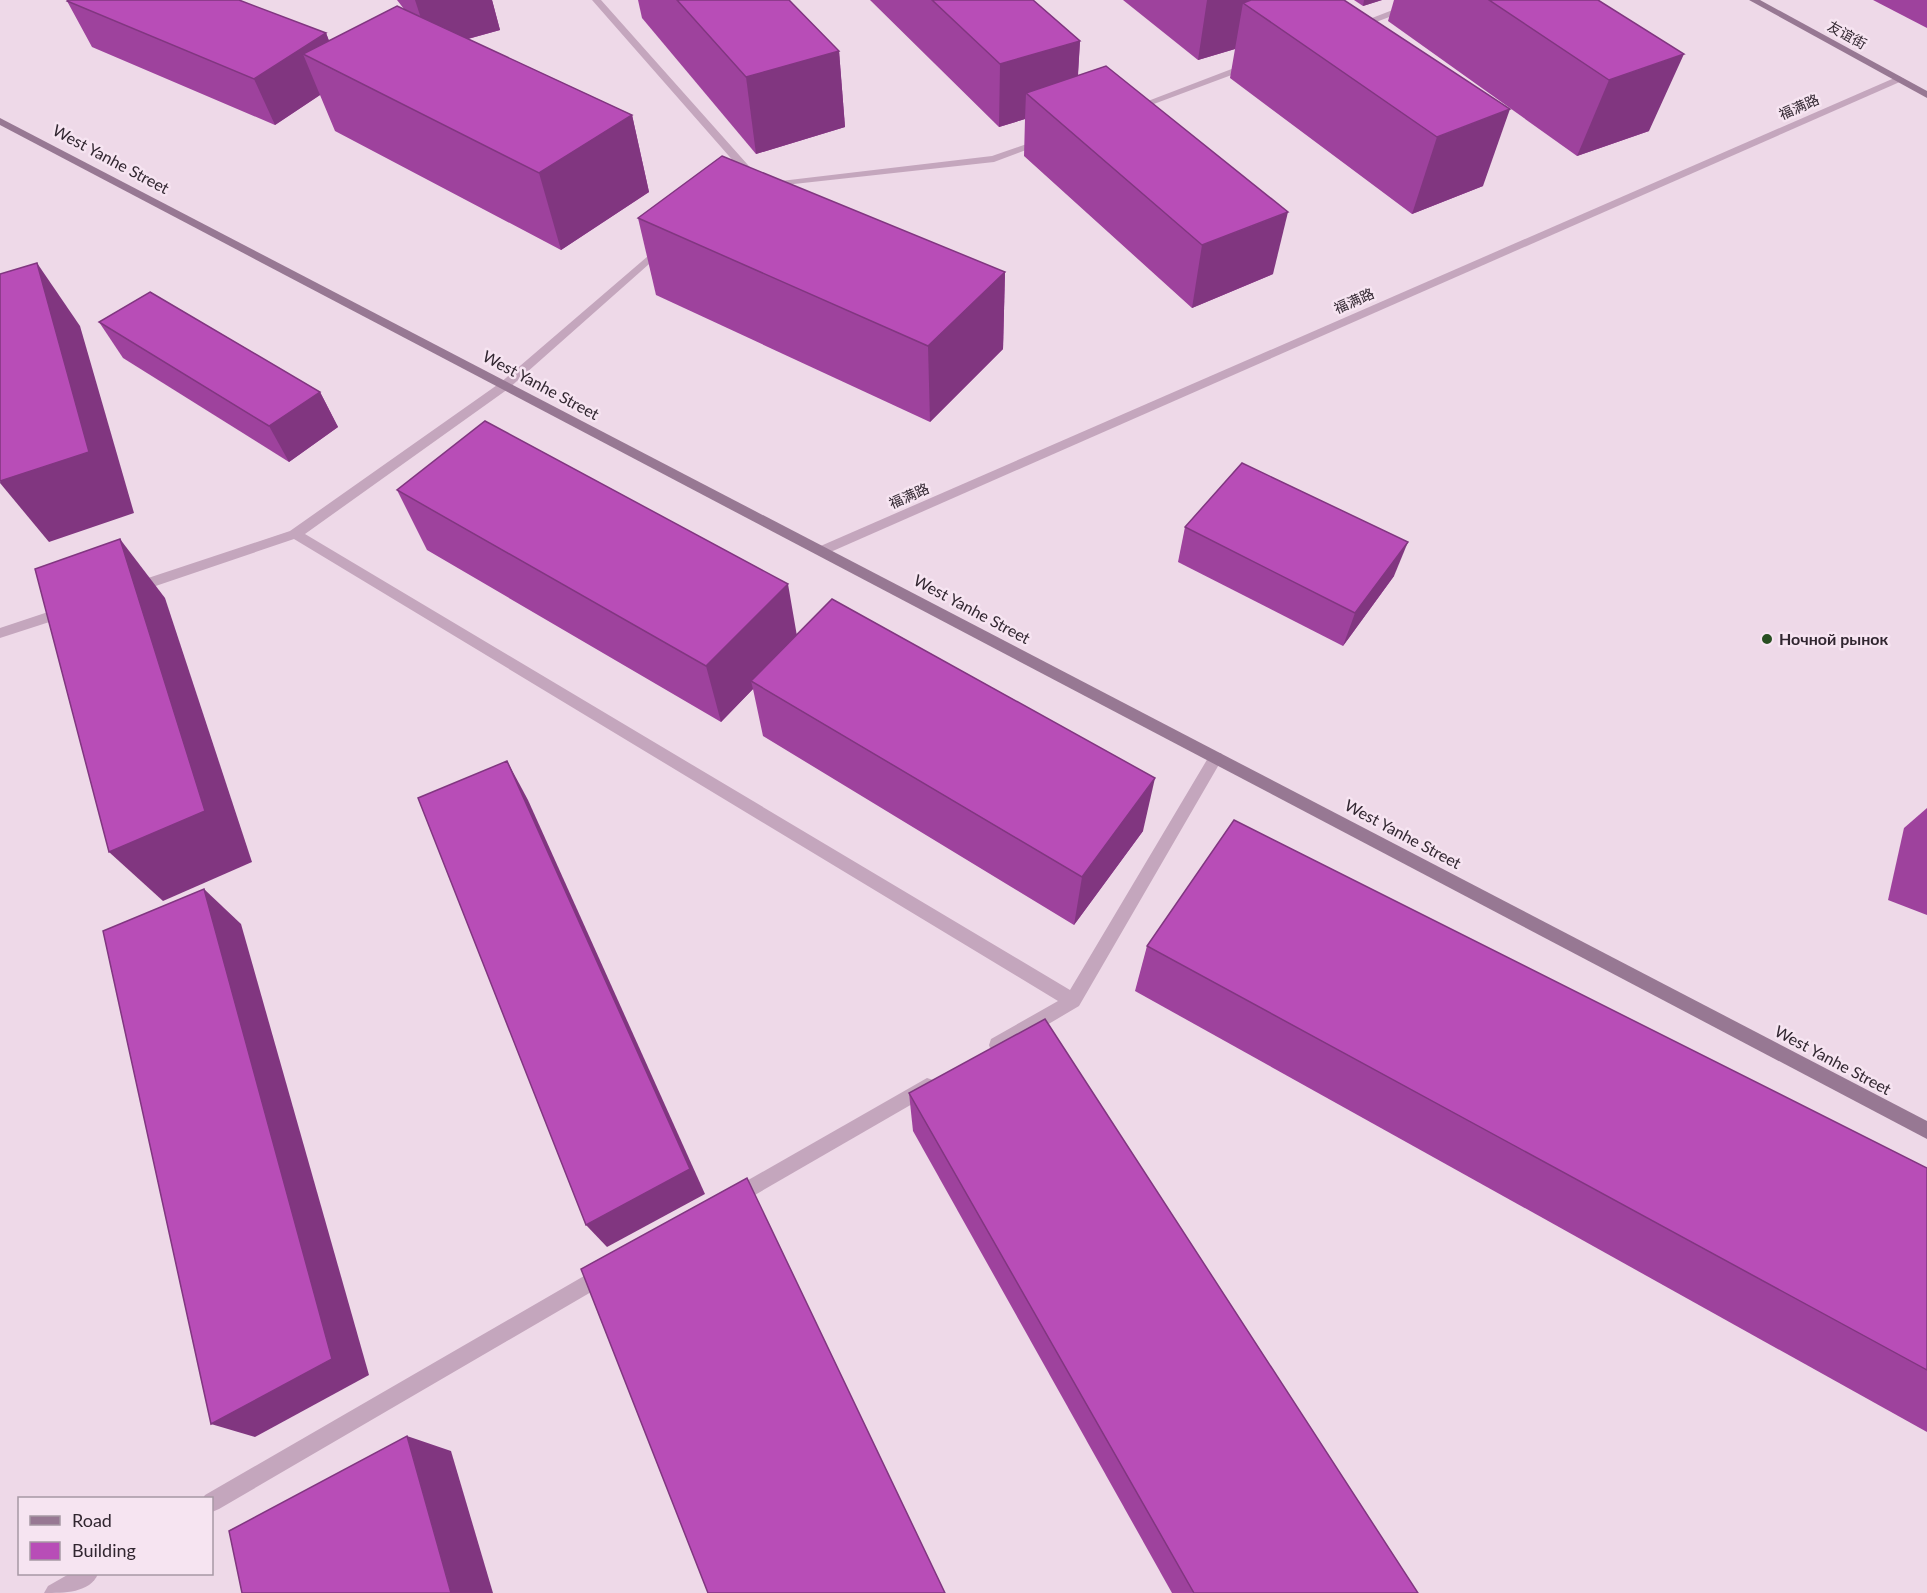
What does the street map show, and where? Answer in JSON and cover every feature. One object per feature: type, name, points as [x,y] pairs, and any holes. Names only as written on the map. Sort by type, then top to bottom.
[{"type":"street","points":[[596,0],[744,175],[761,186],[994,159],[1051,138]]},
{"type":"street","name":"友谊街","points":[[1753,0],[1927,95]]},
{"type":"street","points":[[1342,31],[1410,6]]},
{"type":"street","points":[[1118,114],[1264,60]]},
{"type":"street","name":"福满路","points":[[821,551],[1899,79]]},
{"type":"street","name":"West Yanhe Street","points":[[0,121],[1927,1130]]},
{"type":"street","points":[[125,591],[295,534],[504,386],[670,240]]},
{"type":"street","points":[[295,534],[1073,1001]]},
{"type":"street","points":[[0,633],[79,606]]},
{"type":"street","points":[[981,1055],[1073,1001],[1216,757]]},
{"type":"street","points":[[724,1204],[940,1078]]},
{"type":"street","points":[[213,1501],[622,1263]]},
{"type":"street","points":[[55,1593],[86,1575]]},
{"type":"building","points":[[68,0],[239,0],[326,33],[254,79]]},
{"type":"building","points":[[677,0],[789,0],[839,51],[746,77]]},
{"type":"building","points":[[932,0],[1033,0],[1080,41],[1000,64]]},
{"type":"building","points":[[1251,0],[1344,0],[1510,109],[1437,137],[1243,3]]},
{"type":"building","points":[[1489,0],[1598,0],[1684,54],[1609,80]]},
{"type":"building","points":[[397,6],[632,115],[539,173],[303,54]]},
{"type":"building","points":[[1106,66],[1288,212],[1202,245],[1026,93]]},
{"type":"building","points":[[722,156],[1005,272],[928,346],[638,218]]},
{"type":"building","points":[[37,263],[89,452],[0,481],[0,274]]},
{"type":"building","points":[[150,292],[320,392],[269,426],[99,322]]},
{"type":"building","points":[[485,421],[788,584],[706,666],[397,490]]},
{"type":"building","points":[[1242,463],[1408,542],[1355,613],[1185,527]]},
{"type":"building","points":[[120,539],[205,811],[109,852],[35,569]]},
{"type":"building","points":[[832,599],[1155,778],[1082,877],[751,681]]},
{"type":"building","points":[[507,761],[690,1169],[586,1225],[418,798]]},
{"type":"building","points":[[1234,820],[1927,1168],[1927,1370],[1147,946]]},
{"type":"building","points":[[204,889],[332,1359],[211,1424],[103,931]]},
{"type":"building","points":[[1045,1019],[1418,1593],[1194,1593],[909,1093]]},
{"type":"building","points":[[747,1178],[945,1593],[708,1593],[581,1269]]},
{"type":"building","points":[[407,1436],[451,1593],[242,1593],[229,1531]]},
{"type":"place","name":"Ночной рынок","points":[[1767,639]]}]
